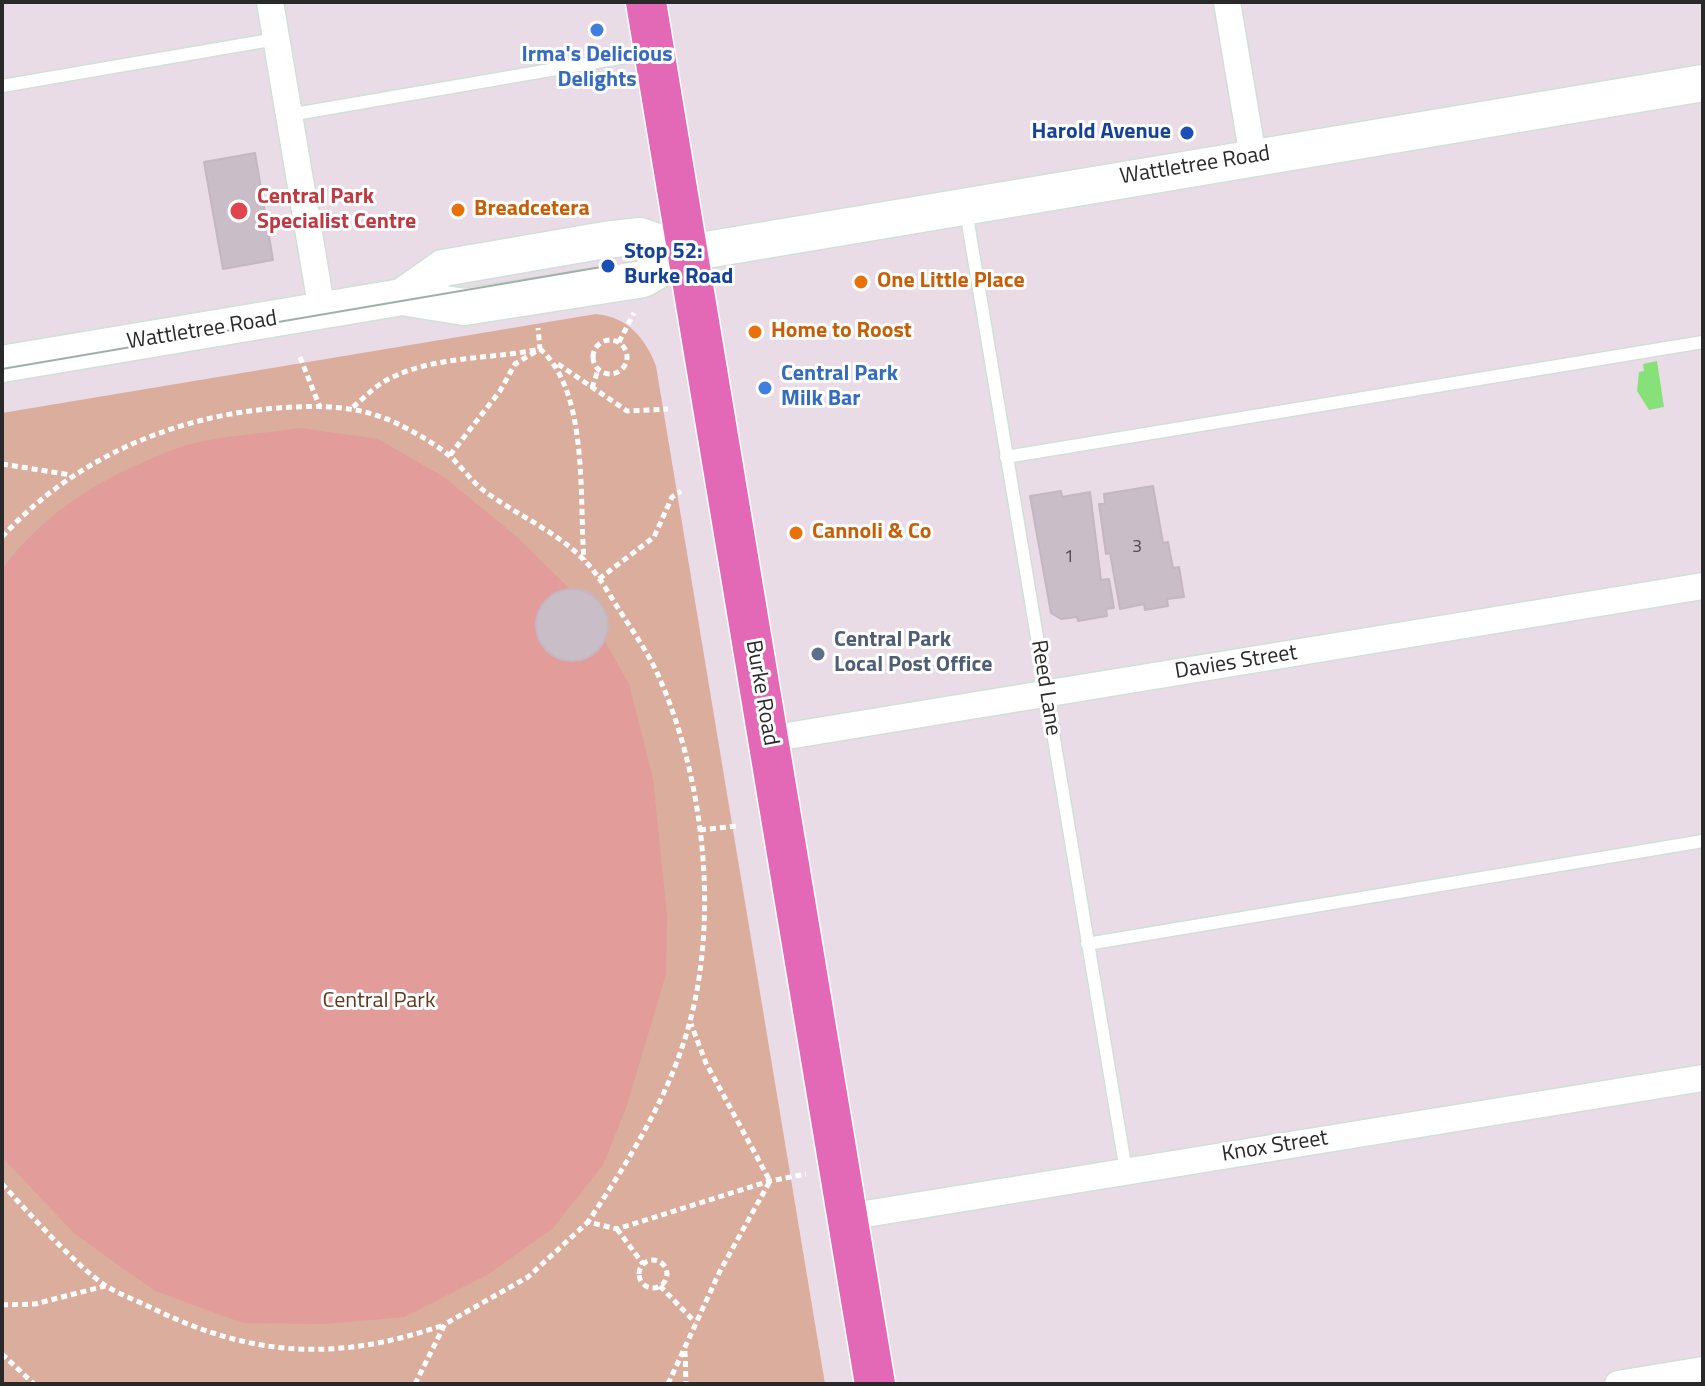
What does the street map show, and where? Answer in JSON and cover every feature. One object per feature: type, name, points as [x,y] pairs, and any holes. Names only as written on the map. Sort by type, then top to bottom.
[{"type":"main road","name":"Burke Road","points":[[646,2],[875,1384]]},
{"type":"main road","name":"Wattletree Road","points":[[2,364],[402,297],[443,268],[605,240],[640,236],[688,253],[965,204],[1703,83]]},
{"type":"street","points":[[270,2],[322,311]]},
{"type":"street","points":[[1227,2],[1253,157]]},
{"type":"street","name":"Davies Street","points":[[769,739],[1703,586]]},
{"type":"street","name":"Knox Street","points":[[847,1217],[1703,1078]]},
{"type":"street","points":[[1618,1384],[1703,1370]]},
{"type":"lane","points":[[2,86],[276,39]]},
{"type":"lane","points":[[289,115],[654,52]]},
{"type":"lane","name":"Reed Lane","points":[[965,204],[1126,1171]]},
{"type":"lane","points":[[1006,457],[1703,342]]},
{"type":"lane","points":[[1087,944],[1703,841]]},
{"type":"path","points":[[619,342],[634,312]]},
{"type":"path","points":[[538,318],[540,349],[592,388],[627,411],[668,409]]},
{"type":"path","points":[[603,340],[619,342],[626,351],[624,367],[609,374],[598,370],[592,360],[594,348],[603,340]]},
{"type":"path","points":[[352,408],[385,381],[420,365],[505,357],[540,349]]},
{"type":"path","points":[[450,455],[500,391],[515,364],[540,349]]},
{"type":"path","points":[[300,357],[319,405]]},
{"type":"path","points":[[557,363],[581,446],[580,511],[584,560]]},
{"type":"path","points":[[592,388],[598,370]]},
{"type":"path","points":[[2,537],[72,475],[113,452],[188,422],[249,410],[319,405],[352,408],[395,423],[450,455],[483,490],[557,537],[584,560],[599,579],[659,678],[689,777],[700,830],[705,887],[703,942],[690,1022],[644,1137],[588,1222],[528,1277],[445,1324],[370,1347],[289,1349],[217,1336],[106,1285],[2,1184]]},
{"type":"path","points":[[2,464],[72,475]]},
{"type":"path","points":[[599,579],[654,537],[672,497],[681,491]]},
{"type":"path","points":[[700,830],[737,826]]},
{"type":"path","points":[[690,1022],[706,1063],[770,1181]]},
{"type":"path","points":[[588,1222],[617,1229],[770,1181],[839,1167]]},
{"type":"path","points":[[668,1384],[695,1322],[770,1181]]},
{"type":"path","points":[[617,1229],[643,1264]]},
{"type":"path","points":[[651,1260],[664,1265],[667,1274],[660,1286],[647,1287],[640,1280],[639,1272],[643,1264],[651,1260]]},
{"type":"path","points":[[2,1305],[35,1304],[106,1285]]},
{"type":"path","points":[[660,1286],[695,1322]]},
{"type":"path","points":[[415,1384],[445,1324]]},
{"type":"path","points":[[685,1350],[686,1384]]},
{"type":"path","points":[[2,1354],[34,1384]]},
{"type":"green space","name":"Central Park","points":[[596,314],[626,324],[641,338],[656,366],[825,1384],[2,1384],[2,413]]},
{"type":"green space","name":"Central Park","points":[[300,428],[378,439],[444,477],[517,537],[582,601],[629,684],[653,779],[667,915],[666,974],[627,1105],[603,1165],[552,1229],[487,1275],[404,1317],[324,1324],[243,1323],[155,1291],[75,1234],[2,1157],[2,570],[38,529],[58,512],[128,469],[191,444]]},
{"type":"shaded area","points":[[1657,361],[1664,407],[1649,410],[1637,391],[1639,372],[1644,371],[1643,364]]},
{"type":"building","name":"Central Park Specialist Centre","points":[[255,153],[273,260],[223,269],[204,162]]},
{"type":"building","points":[[1153,486],[1163,543],[1168,542],[1173,568],[1179,567],[1184,597],[1167,599],[1168,606],[1145,610],[1144,604],[1120,609],[1110,553],[1106,554],[1099,504],[1105,504],[1104,494]]},
{"type":"building","points":[[1061,491],[1062,497],[1090,492],[1101,580],[1109,579],[1114,608],[1106,609],[1107,616],[1078,621],[1077,617],[1061,619],[1051,613],[1030,496]]},
{"type":"building","points":[[572,589],[592,595],[602,605],[608,625],[602,645],[592,655],[572,661],[552,655],[542,645],[536,625],[542,605],[552,595]]},
{"type":"tram line","points":[[2,369],[613,265]]},
{"type":"place","name":"Irma's Delicious Delights","points":[[597,30]]},
{"type":"place","name":"Harold Avenue","points":[[1187,133]]},
{"type":"place","name":"Breadcetera","points":[[458,210]]},
{"type":"place","name":"Central Park Specialist Centre","points":[[239,211]]},
{"type":"place","name":"Stop 52: Burke Road","points":[[608,266]]},
{"type":"place","name":"One Little Place","points":[[861,282]]},
{"type":"place","name":"Home to Roost","points":[[755,332]]},
{"type":"place","name":"Central Park Milk Bar","points":[[765,388]]},
{"type":"place","name":"Cannoli & Co","points":[[796,533]]},
{"type":"place","name":"Central Park Local Post Office","points":[[818,654]]}]
